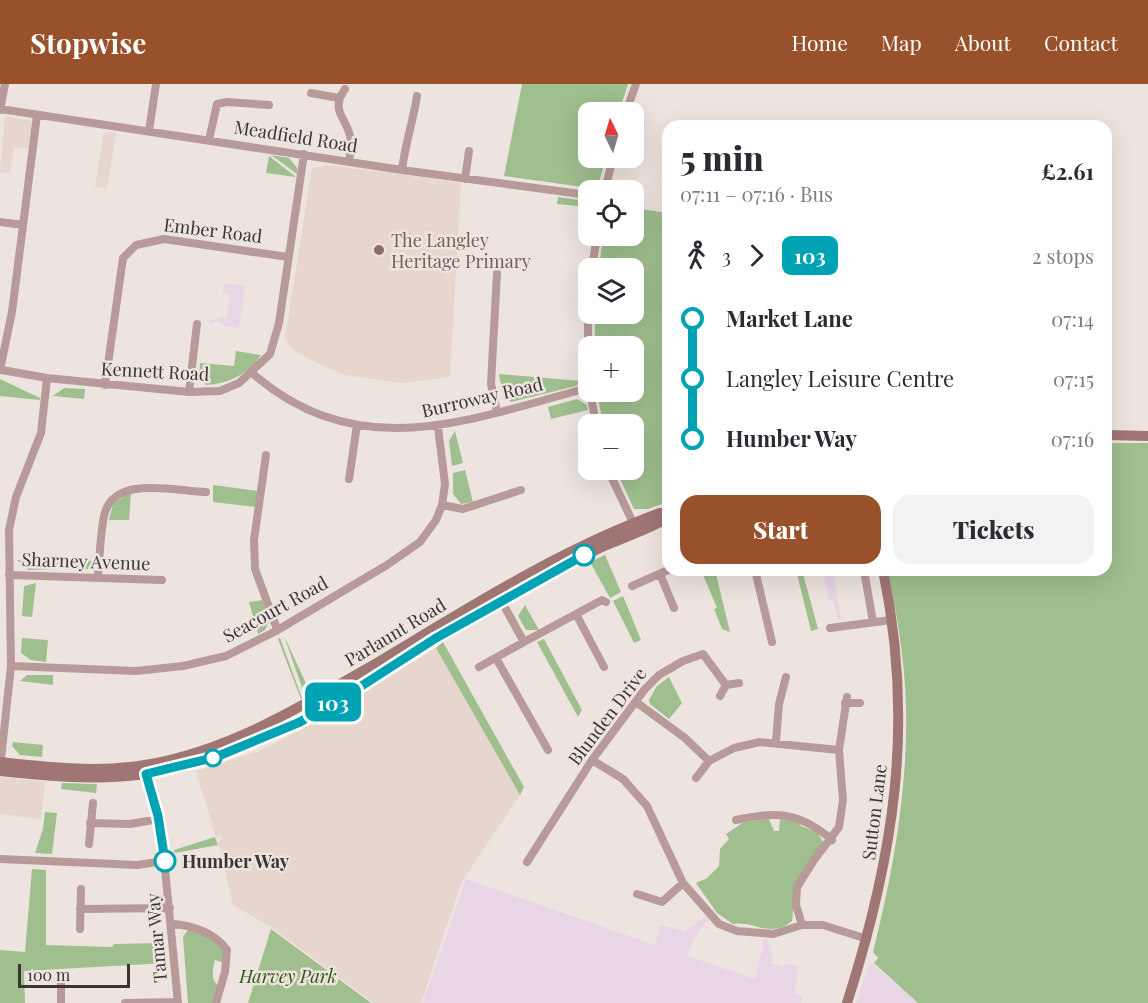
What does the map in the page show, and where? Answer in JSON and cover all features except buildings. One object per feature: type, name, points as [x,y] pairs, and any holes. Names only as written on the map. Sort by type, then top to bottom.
[{"type":"street","points":[[0,110],[5,84]]},
{"type":"street","points":[[149,131],[156,84]]},
{"type":"street","points":[[630,102],[636,84]]},
{"type":"street","points":[[345,89],[339,98],[339,115],[351,141],[349,161]]},
{"type":"street","points":[[311,93],[339,98]]},
{"type":"street","points":[[402,170],[406,140],[412,131],[417,96]]},
{"type":"street","points":[[209,140],[217,104],[227,102],[269,105]]},
{"type":"street","name":"Meadfield Road","points":[[0,110],[578,194]]},
{"type":"street","points":[[1,370],[37,115]]},
{"type":"street","points":[[465,179],[469,151]]},
{"type":"street","name":"Kennett Road","points":[[1,370],[105,385],[189,392],[220,391],[240,383],[270,354],[279,323],[304,154]]},
{"type":"street","points":[[0,222],[23,225]]},
{"type":"street","name":"Ember Road","points":[[105,385],[123,258],[136,245],[164,238],[288,257]]},
{"type":"street","points":[[497,273],[491,384],[497,412]]},
{"type":"street","points":[[189,392],[197,324]]},
{"type":"street","name":"Burroway Road","points":[[252,373],[274,392],[313,414],[357,425],[404,430],[438,427],[578,393]]},
{"type":"street","points":[[0,766],[11,666],[9,530],[16,497],[40,433],[47,378]]},
{"type":"street","points":[[349,479],[357,425]]},
{"type":"street","name":"Seacourt Road","points":[[11,666],[136,671],[183,666],[226,656],[277,629],[387,565],[420,542],[436,520],[442,505],[445,484],[438,427]]},
{"type":"street","points":[[1112,435],[1148,436]]},
{"type":"street","points":[[266,455],[254,540],[255,569],[277,629]]},
{"type":"street","points":[[613,480],[635,527]]},
{"type":"street","points":[[98,576],[104,516],[114,496],[124,490],[137,488],[206,492]]},
{"type":"street","points":[[442,505],[463,509],[521,490]]},
{"type":"street","name":"Parlaunt Road","points":[[0,766],[146,770],[212,747],[304,705],[499,596],[635,527],[662,517]]},
{"type":"street","points":[[632,586],[662,573]]},
{"type":"street","name":"Sharney Avenue","points":[[9,575],[98,576],[162,580]]},
{"type":"street","points":[[665,576],[674,608]]},
{"type":"street","points":[[756,576],[772,642]]},
{"type":"street","points":[[865,576],[873,622]]},
{"type":"street","name":"Sutton Lane","points":[[847,1003],[867,939],[885,865],[897,766],[898,721],[891,620],[884,576]]},
{"type":"street","points":[[499,596],[524,642]]},
{"type":"street","points":[[479,667],[602,600],[606,602]]},
{"type":"street","points":[[576,614],[604,667]]},
{"type":"street","points":[[830,628],[891,620]]},
{"type":"street","name":"Blunden Drive","points":[[526,862],[592,760],[659,675],[683,660],[703,654],[726,685]]},
{"type":"street","points":[[496,658],[548,750]]},
{"type":"street","points":[[776,742],[779,704],[786,677]]},
{"type":"street","points":[[720,696],[726,685],[739,683]]},
{"type":"street","points":[[802,926],[796,905],[797,887],[839,827],[843,800],[839,750],[846,700],[860,704]]},
{"type":"street","points":[[636,702],[685,738],[708,761]]},
{"type":"street","points":[[696,778],[708,761],[734,748],[760,742],[839,750]]},
{"type":"street","points":[[592,760],[623,779],[647,806],[683,883],[719,924],[737,931],[773,934],[802,926],[823,925],[867,939]]},
{"type":"street","name":"Tamar Way","points":[[146,770],[159,819],[165,861],[178,1002]]},
{"type":"street","points":[[89,844],[93,803]]},
{"type":"street","points":[[736,820],[782,813],[805,822],[832,840]]},
{"type":"street","points":[[90,823],[130,824],[159,819]]},
{"type":"street","points":[[0,858],[137,865],[165,861]]},
{"type":"street","points":[[637,894],[662,902],[683,883]]},
{"type":"street","points":[[80,929],[81,889]]},
{"type":"street","points":[[80,909],[170,908]]},
{"type":"street","points":[[171,924],[190,925],[221,941],[227,950],[225,972],[216,1003]]},
{"type":"street","points":[[61,979],[61,1003]]},
{"type":"street","points":[[125,1003],[178,1002]]},
{"type":"shaded area","points":[[5,116],[33,121],[29,149],[14,147],[10,173],[0,172]]},
{"type":"shaded area","points":[[104,132],[116,133],[107,188],[95,187]]},
{"type":"shaded area","name":"The Langley Heritage Primary","points":[[329,165],[461,183],[450,377],[402,383],[345,375],[310,360],[293,349],[285,339],[312,168]]},
{"type":"shaded area","points":[[224,283],[245,286],[239,328],[225,326],[218,321],[209,324],[209,321],[227,316],[230,295],[223,292]]},
{"type":"shaded area","points":[[823,576],[834,576],[841,620],[838,620],[833,599],[829,600]]},
{"type":"shaded area","points":[[436,648],[520,795],[461,883],[421,1003],[373,1003],[271,927],[233,905],[218,841],[221,840],[220,836],[216,837],[196,771],[259,751],[299,731]]},
{"type":"shaded area","points":[[0,777],[45,782],[41,819],[0,814]]},
{"type":"shaded area","points":[[466,879],[655,945],[661,925],[684,932],[706,916],[708,919],[693,940],[687,956],[755,979],[761,953],[763,953],[763,940],[767,939],[773,958],[771,963],[783,967],[785,964],[798,966],[795,993],[803,996],[801,1003],[423,1003]]},
{"type":"shaded area","points":[[872,964],[918,1003],[856,1003],[869,966]]},
{"type":"green space","points":[[522,84],[628,84],[622,102],[578,102],[578,168],[603,168],[600,180],[578,180],[578,186],[504,176]]},
{"type":"green space","points":[[271,155],[289,158],[297,168],[297,174]]},
{"type":"green space","points":[[269,156],[296,177],[266,173]]},
{"type":"green space","points":[[558,197],[578,200],[578,206],[557,204]]},
{"type":"green space","points":[[644,210],[662,212],[662,504],[648,509],[634,509],[621,480],[644,480],[644,414],[601,414],[599,402],[644,402],[644,336],[595,336],[595,324],[644,324],[644,258],[600,258],[602,246],[644,246]]},
{"type":"green space","points":[[236,351],[261,355],[250,368],[237,377],[222,383],[206,385],[199,377],[200,363],[234,366]]},
{"type":"green space","points":[[499,374],[578,381],[576,386],[511,402],[503,395]]},
{"type":"green space","points":[[0,379],[40,398],[40,400],[0,396]]},
{"type":"green space","points":[[64,388],[85,389],[84,399],[53,396]]},
{"type":"green space","points":[[577,399],[578,402],[587,405],[588,410],[551,419],[548,407]]},
{"type":"green space","points":[[455,431],[463,463],[452,466],[449,441]]},
{"type":"green space","points":[[1112,443],[1148,443],[1148,1003],[918,1003],[874,963],[878,958],[873,952],[893,861],[902,800],[906,707],[897,621],[889,576],[1112,576]]},
{"type":"green space","points":[[465,470],[473,502],[461,504],[453,494],[453,473]]},
{"type":"green space","points":[[213,485],[258,491],[257,507],[213,502]]},
{"type":"green space","points":[[131,492],[129,520],[109,520],[113,504]]},
{"type":"green space","points":[[605,555],[621,592],[610,598],[590,562]]},
{"type":"green space","points":[[17,560],[58,560],[58,569],[28,570]]},
{"type":"green space","points":[[61,560],[97,561],[88,569],[61,569]]},
{"type":"green space","points":[[107,560],[140,563],[140,572],[114,569]]},
{"type":"green space","points":[[704,576],[716,576],[730,632],[722,629],[714,609],[717,608]]},
{"type":"green space","points":[[797,576],[804,576],[818,629],[811,631]]},
{"type":"green space","points":[[36,583],[32,617],[22,616],[24,586]]},
{"type":"green space","points":[[623,596],[641,640],[634,643],[613,601]]},
{"type":"green space","points":[[262,600],[270,619],[265,630],[258,634],[249,602]]},
{"type":"green space","points":[[525,605],[539,630],[526,630],[518,616]]},
{"type":"green space","points":[[284,636],[311,694],[305,696]]},
{"type":"green space","points":[[22,638],[48,640],[46,662],[31,660],[21,653]]},
{"type":"green space","points":[[280,638],[302,698],[301,699],[278,639]]},
{"type":"green space","points":[[544,639],[582,710],[578,717],[537,642]]},
{"type":"green space","points":[[443,642],[524,787],[520,795],[436,648]]},
{"type":"green space","points":[[27,675],[53,675],[53,685],[20,681]]},
{"type":"green space","points":[[669,677],[682,703],[669,719],[650,704],[649,700],[657,686]]},
{"type":"green space","points":[[13,742],[43,745],[42,757],[20,755],[12,746]]},
{"type":"green space","points":[[62,783],[97,784],[96,793],[61,789]]},
{"type":"green space","points":[[45,812],[57,813],[52,854],[35,853],[43,829]]},
{"type":"green space","points":[[769,819],[774,831],[779,831],[780,819],[798,822],[801,826],[817,832],[823,842],[796,882],[792,921],[784,926],[769,929],[741,923],[733,924],[717,913],[696,883],[707,878],[719,866],[720,849],[729,839],[726,834],[744,822]]},
{"type":"green space","points":[[215,837],[218,845],[175,853],[174,850]]},
{"type":"green space","points":[[32,869],[46,870],[46,945],[112,947],[114,944],[165,943],[167,963],[24,971],[25,1003],[0,1003],[0,950],[25,952]]},
{"type":"green space","points":[[189,928],[216,939],[225,953],[224,963],[215,960],[214,963],[213,977],[218,985],[213,1003],[188,1003],[183,937]]},
{"type":"green space","name":"Harvey Park","points":[[271,929],[371,1003],[248,1003]]},
{"type":"bus line","name":"103","points":[[165,861],[158,816],[146,774],[216,757],[253,744],[300,722],[436,638],[584,555]]},
{"type":"place","name":"The Langley Heritage Primary","points":[[379,250]]},
{"type":"place","name":"Humber Way","points":[[165,861]]}]
